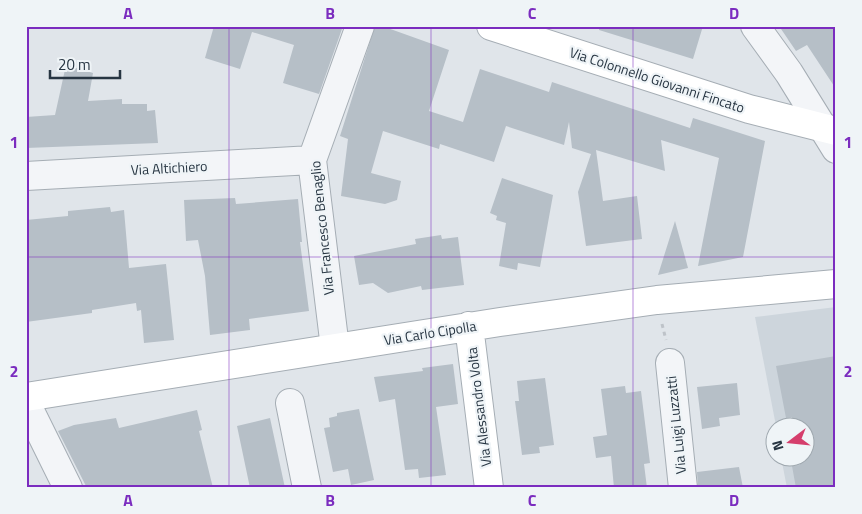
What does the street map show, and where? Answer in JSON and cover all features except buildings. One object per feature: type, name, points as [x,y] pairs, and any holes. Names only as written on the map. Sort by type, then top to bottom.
[{"type":"street","name":"Via Francesco Benaglio","points":[[334,348],[312,160],[360,26]]},
{"type":"street","name":"Via Colonnello Giovanni Fincato","points":[[490,26],[748,109],[833,133]]},
{"type":"street","points":[[756,26],[833,133]]},
{"type":"street","name":"Via Altichiero","points":[[26,176],[312,160]]},
{"type":"street","name":"Via Carlo Cipolla","points":[[26,397],[469,326],[658,300],[836,284]]},
{"type":"street","name":"Via Alessandro Volta","points":[[469,326],[488,488]]},
{"type":"street","name":"Via Luigi Luzzatti","points":[[670,363],[683,488]]},
{"type":"street","points":[[26,403],[68,488]]},
{"type":"street","points":[[290,404],[307,488]]},
{"type":"path","points":[[658,300],[670,363]]},
{"type":"shaded area","points":[[836,307],[836,488],[787,488],[783,466],[814,466],[814,416],[774,416],[755,317]]}]
